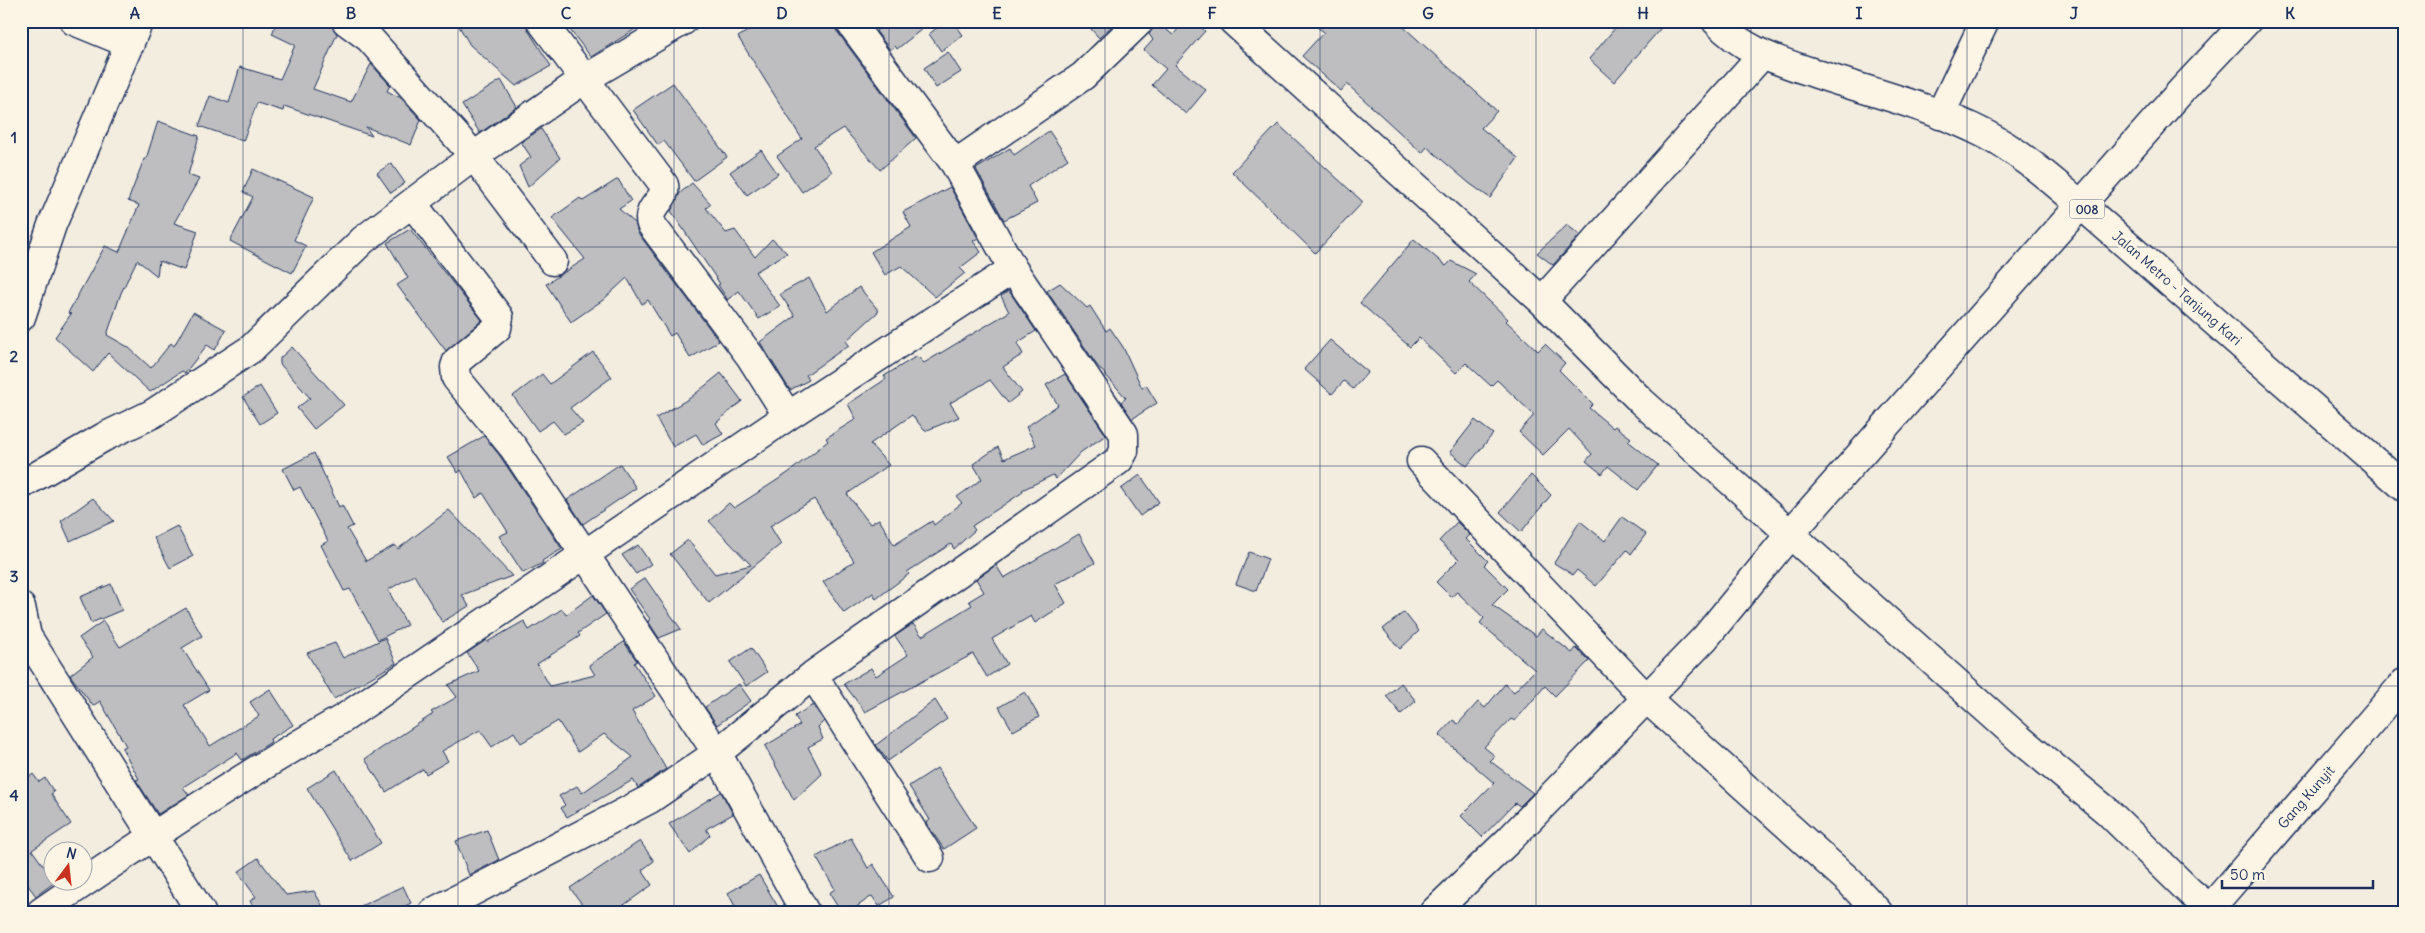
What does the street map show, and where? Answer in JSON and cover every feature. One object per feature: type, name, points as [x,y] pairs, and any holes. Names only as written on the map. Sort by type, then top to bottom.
[{"type":"street","points":[[21,316],[52,225],[135,32],[74,21]]},
{"type":"street","points":[[346,21],[369,38],[474,156],[553,261]]},
{"type":"street","points":[[541,21],[583,80],[664,185],[664,193],[651,210],[649,219],[651,224],[750,356],[788,416]]},
{"type":"street","points":[[21,485],[104,437],[152,414],[251,349],[363,240],[474,156],[583,80],[683,21]]},
{"type":"street","points":[[433,912],[650,798],[716,753],[813,675],[1119,460],[1124,451],[1124,434],[1013,269],[955,164],[850,21]]},
{"type":"street","points":[[955,164],[1083,76],[1140,21]]},
{"type":"street","points":[[1233,21],[1542,301],[1641,401],[2021,740],[2108,811],[2210,911]]},
{"type":"street","name":"Jalan Metro - Tanjung Kari","points":[[1716,21],[1726,32],[1762,55],[1940,115],[1985,134],[2032,164],[2404,486]]},
{"type":"street","points":[[1940,115],[1985,21]]},
{"type":"street","points":[[1434,912],[1509,840],[1705,638],[1790,534],[2183,88],[2247,21]]},
{"type":"street","points":[[1542,301],[1762,55]]},
{"type":"street","points":[[412,203],[499,317],[497,328],[457,361],[455,367],[456,378],[513,448],[716,753],[805,912]]},
{"type":"street","points":[[40,912],[152,836],[268,761],[344,718],[788,416],[1013,269]]},
{"type":"street","points":[[1421,461],[1646,698],[1842,875],[1878,912]]},
{"type":"street","points":[[21,607],[27,636],[200,912]]},
{"type":"street","points":[[813,675],[930,858]]},
{"type":"street","name":"Gang Kunyit","points":[[2210,911],[2404,683]]},
{"type":"building","points":[[277,21],[325,21],[331,24],[337,34],[313,89],[351,102],[371,64],[390,85],[387,91],[401,98],[421,120],[411,145],[366,127],[372,136],[284,106],[283,111],[257,103],[243,141],[199,126],[210,96],[229,103],[240,67],[280,79],[295,45],[272,34]]},
{"type":"building","points":[[456,21],[525,21],[528,30],[551,66],[516,86],[470,45]]},
{"type":"building","points":[[563,21],[648,21],[591,57]]},
{"type":"building","points":[[763,21],[834,21],[836,30],[916,138],[880,170],[843,128],[814,146],[832,172],[802,192],[777,156],[802,139],[738,37]]},
{"type":"building","points":[[888,21],[932,21],[897,49],[895,46],[890,50],[876,31]]},
{"type":"building","points":[[946,21],[953,21],[963,35],[941,51],[929,34]]},
{"type":"building","points":[[1084,21],[1117,21],[1099,38]]},
{"type":"building","points":[[1155,21],[1173,35],[1185,21],[1194,21],[1205,31],[1175,65],[1206,90],[1186,114],[1152,85],[1166,69],[1144,50],[1153,40],[1149,34]]},
{"type":"building","points":[[1309,21],[1397,21],[1497,111],[1481,128],[1518,158],[1490,198],[1469,183],[1427,147],[1422,153],[1347,84],[1341,91],[1302,56],[1324,32]]},
{"type":"building","points":[[1621,21],[1667,21],[1614,82],[1589,59]]},
{"type":"building","points":[[948,52],[961,72],[936,88],[924,68]]},
{"type":"building","points":[[501,80],[517,107],[480,133],[462,105]]},
{"type":"building","points":[[673,83],[727,157],[694,181],[664,141],[658,145],[633,110]]},
{"type":"building","points":[[158,121],[199,136],[188,175],[199,179],[174,223],[198,231],[184,270],[159,261],[157,276],[137,260],[121,293],[107,335],[128,347],[151,368],[171,343],[174,346],[193,312],[226,330],[215,350],[207,345],[185,373],[182,371],[150,392],[108,353],[93,372],[55,337],[71,314],[68,313],[105,246],[119,252],[139,205],[128,201],[144,159],[146,159]]},
{"type":"building","points":[[1278,124],[1363,202],[1315,253],[1232,172]]},
{"type":"building","points":[[541,129],[560,158],[528,187],[519,166],[531,157],[521,142]]},
{"type":"building","points":[[1049,131],[1068,159],[1028,186],[1037,203],[1004,220],[976,169],[1010,148],[1014,155]]},
{"type":"building","points":[[761,150],[778,174],[747,195],[730,172]]},
{"type":"building","points":[[391,163],[405,183],[391,193],[377,173]]},
{"type":"building","points":[[253,169],[314,197],[294,240],[306,246],[292,273],[230,241],[253,197],[243,192]]},
{"type":"building","points":[[618,179],[631,201],[619,209],[635,223],[638,233],[719,341],[690,358],[675,333],[670,336],[648,300],[642,304],[627,278],[603,300],[571,322],[546,284],[585,259],[552,218],[580,198],[583,201]]},
{"type":"building","points":[[692,183],[711,204],[706,208],[726,233],[735,230],[755,257],[772,239],[787,253],[755,272],[780,306],[759,319],[739,291],[727,300],[718,285],[720,284],[671,211],[680,193]]},
{"type":"building","points":[[950,187],[978,238],[973,241],[981,252],[960,268],[965,273],[935,297],[901,266],[885,275],[871,252],[911,227],[903,212]]},
{"type":"building","points":[[1567,225],[1580,235],[1553,265],[1537,253]]},
{"type":"building","points":[[410,229],[482,320],[446,351],[397,285],[408,278],[387,243]]},
{"type":"building","points":[[1414,239],[1446,266],[1451,261],[1476,274],[1469,282],[1508,319],[1506,321],[1538,351],[1545,344],[1565,363],[1559,370],[1593,404],[1589,408],[1613,428],[1615,426],[1631,438],[1628,441],[1658,465],[1638,490],[1608,466],[1602,474],[1586,461],[1592,454],[1569,429],[1543,455],[1519,432],[1534,415],[1497,380],[1491,386],[1466,363],[1456,373],[1419,338],[1410,347],[1360,303]]},
{"type":"building","points":[[809,278],[827,311],[859,287],[879,311],[846,341],[849,345],[806,375],[809,380],[790,390],[760,342],[795,316],[780,294]]},
{"type":"building","points":[[1060,283],[1087,308],[1090,306],[1106,331],[1110,328],[1123,347],[1142,388],[1146,385],[1157,403],[1132,419],[1121,402],[1126,398],[1096,364],[1047,291]]},
{"type":"building","points":[[1009,291],[1036,331],[1017,343],[1023,354],[1003,367],[1022,392],[1008,403],[990,380],[950,403],[959,417],[925,431],[912,415],[870,444],[889,465],[847,494],[870,524],[879,519],[894,545],[932,521],[934,525],[962,503],[957,497],[982,479],[973,464],[998,447],[1004,459],[1036,445],[1026,427],[1058,405],[1046,385],[1065,374],[1106,435],[1081,452],[1056,479],[1053,475],[1022,490],[1023,492],[972,526],[975,530],[954,549],[951,544],[907,572],[909,574],[876,599],[873,593],[844,613],[823,582],[854,561],[814,499],[770,526],[781,544],[709,603],[670,554],[688,540],[715,574],[751,565],[709,521],[729,503],[734,508],[788,473],[828,441],[826,438],[856,419],[848,404],[886,379],[884,376],[917,356],[924,363],[1009,312],[1001,296]]},
{"type":"building","points":[[1330,340],[1368,372],[1353,389],[1344,381],[1332,394],[1304,369]]},
{"type":"building","points":[[292,347],[344,405],[314,429],[297,408],[310,398],[280,364],[280,358]]},
{"type":"building","points":[[593,352],[612,377],[570,408],[583,423],[564,434],[553,421],[538,431],[513,396],[542,374],[550,384]]},
{"type":"building","points":[[721,373],[742,401],[716,423],[723,434],[703,445],[696,434],[673,447],[656,418],[690,398]]},
{"type":"building","points":[[260,386],[277,413],[260,424],[243,397]]},
{"type":"building","points":[[1475,420],[1493,434],[1467,466],[1450,452]]},
{"type":"building","points":[[484,436],[500,456],[562,549],[542,561],[543,563],[523,573],[499,536],[508,532],[483,493],[476,498],[461,470],[458,473],[448,457]]},
{"type":"building","points":[[314,453],[339,507],[342,505],[353,526],[347,529],[366,561],[395,545],[398,549],[449,510],[512,576],[462,595],[469,606],[442,622],[414,575],[388,590],[407,625],[378,640],[350,589],[344,591],[321,545],[328,541],[300,487],[294,490],[283,469]]},
{"type":"building","points":[[620,464],[636,488],[583,524],[567,500]]},
{"type":"building","points":[[1140,475],[1159,502],[1140,516],[1121,489]]},
{"type":"building","points":[[1531,475],[1551,495],[1521,532],[1500,512]]},
{"type":"building","points":[[93,498],[114,521],[70,541],[61,521]]},
{"type":"building","points":[[1622,517],[1646,534],[1631,554],[1627,550],[1596,586],[1577,570],[1573,575],[1554,563],[1580,521],[1605,541]]},
{"type":"building","points":[[1457,522],[1470,535],[1466,539],[1488,561],[1484,565],[1508,589],[1492,605],[1536,636],[1542,629],[1572,653],[1576,648],[1589,661],[1555,696],[1545,686],[1515,721],[1511,719],[1484,747],[1495,756],[1490,761],[1533,793],[1520,806],[1515,803],[1482,837],[1461,816],[1494,783],[1439,735],[1453,720],[1458,724],[1478,702],[1485,708],[1505,684],[1514,692],[1535,670],[1480,623],[1484,618],[1457,592],[1451,597],[1436,582],[1459,559],[1439,541]]},
{"type":"building","points":[[177,526],[193,556],[170,568],[154,538]]},
{"type":"building","points":[[1079,534],[1095,563],[1055,584],[1066,603],[1035,623],[1031,616],[992,639],[1007,664],[987,677],[973,654],[865,712],[844,684],[871,668],[876,676],[908,655],[895,636],[913,624],[922,636],[972,605],[969,601],[984,592],[976,579],[996,565],[1004,578]]},
{"type":"building","points":[[638,545],[651,564],[636,574],[622,555]]},
{"type":"building","points":[[1249,552],[1268,559],[1256,591],[1236,584]]},
{"type":"building","points":[[645,578],[681,629],[659,638],[648,621],[650,619],[629,589]]},
{"type":"building","points":[[111,584],[122,610],[91,623],[80,597]]},
{"type":"building","points":[[593,595],[606,614],[578,633],[580,636],[537,664],[550,686],[595,675],[589,665],[624,642],[637,661],[634,663],[656,696],[632,711],[666,769],[638,788],[633,780],[567,817],[561,808],[565,805],[559,796],[577,786],[582,793],[633,757],[604,734],[578,752],[558,721],[521,743],[514,732],[492,747],[480,730],[442,751],[448,761],[426,774],[423,769],[386,792],[365,759],[433,714],[431,712],[457,697],[448,685],[479,671],[467,653],[486,640],[487,642],[524,621],[529,630],[562,609],[566,615]]},
{"type":"building","points":[[186,608],[202,636],[182,648],[209,690],[184,705],[210,746],[259,716],[250,702],[270,689],[293,725],[270,739],[271,742],[242,760],[237,753],[183,787],[189,795],[158,814],[136,780],[139,779],[122,748],[126,746],[100,701],[93,706],[70,675],[93,657],[79,638],[103,621],[120,647]]},
{"type":"building","points":[[1404,612],[1419,631],[1400,649],[1383,629]]},
{"type":"building","points":[[385,638],[396,663],[334,699],[307,653],[335,643],[343,658]]},
{"type":"building","points":[[751,648],[767,672],[746,686],[730,662]]},
{"type":"building","points":[[1401,683],[1416,701],[1401,714],[1386,696]]},
{"type":"building","points":[[739,684],[751,701],[717,725],[705,707]]},
{"type":"building","points":[[1025,692],[1039,717],[1013,731],[999,707]]},
{"type":"building","points":[[935,700],[947,719],[888,761],[876,745]]},
{"type":"building","points":[[813,705],[824,721],[818,727],[823,739],[808,747],[822,774],[794,800],[765,746],[800,725],[795,716]]},
{"type":"building","points":[[937,768],[976,828],[944,849],[926,823],[930,820],[909,786]]},
{"type":"building","points":[[336,770],[381,843],[352,861],[307,788]]},
{"type":"building","points":[[33,774],[39,782],[45,778],[54,792],[51,794],[71,824],[47,840],[42,840],[42,843],[32,850],[42,864],[42,890],[44,890],[36,896],[21,876],[21,783]]},
{"type":"building","points":[[721,792],[733,814],[706,829],[710,835],[690,854],[669,824]]},
{"type":"building","points":[[487,830],[499,860],[469,875],[456,841]]},
{"type":"building","points":[[851,838],[868,868],[873,864],[894,897],[879,906],[872,896],[849,912],[841,912],[829,893],[835,889],[816,857]]},
{"type":"building","points":[[640,841],[654,861],[642,870],[652,885],[614,912],[588,912],[570,888]]},
{"type":"building","points":[[258,858],[286,895],[314,891],[326,912],[256,912],[250,901],[256,897],[238,872]]},
{"type":"building","points":[[759,875],[781,912],[738,912],[728,893]]},
{"type":"building","points":[[403,886],[411,903],[393,912],[348,912]]}]
